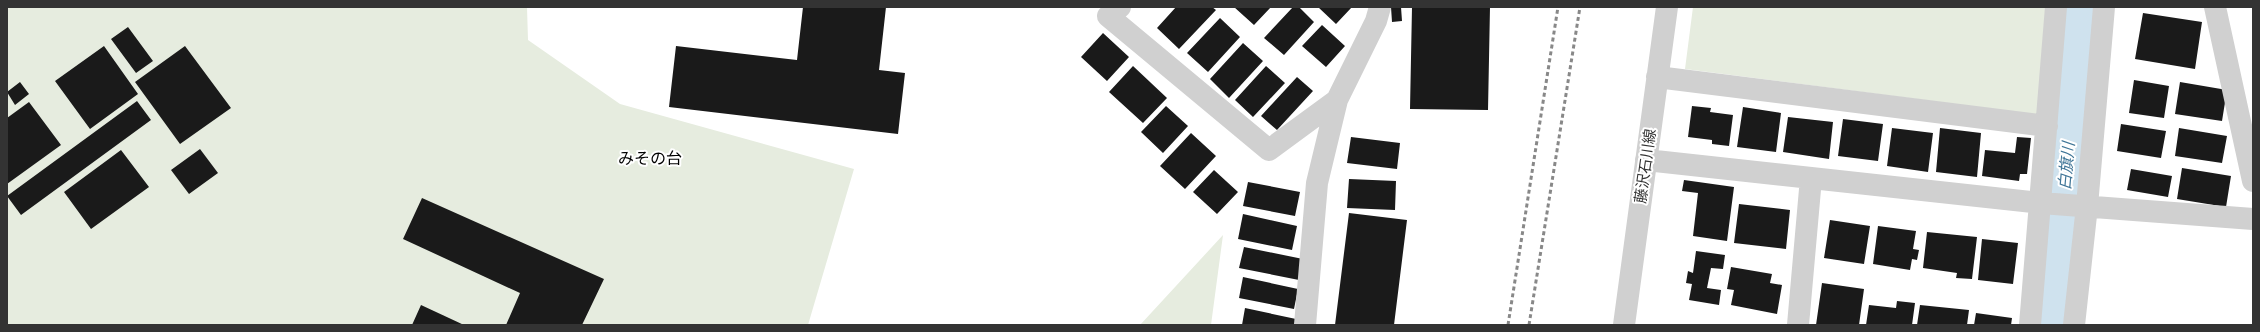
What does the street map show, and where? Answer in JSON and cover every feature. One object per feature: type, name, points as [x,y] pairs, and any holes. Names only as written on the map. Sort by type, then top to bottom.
[{"type":"street","points":[[1120,7],[1108,16],[1269,150],[1337,100]]},
{"type":"street","points":[[1305,325],[1317,183],[1337,100],[1376,21],[1380,7]]},
{"type":"street","name":"藤沢石川線","points":[[1624,325],[1667,7]]},
{"type":"street","points":[[2030,325],[2044,203],[2047,126],[2056,7]]},
{"type":"street","points":[[2074,325],[2079,206],[2098,70],[2104,7]]},
{"type":"street","points":[[2215,7],[2252,170]]},
{"type":"street","points":[[1657,78],[2047,126]]},
{"type":"street","points":[[1646,160],[2044,203],[2253,219]]},
{"type":"street","points":[[1798,325],[1811,178]]},
{"type":"shaded area","points":[[7,7],[527,7],[528,40],[620,104],[854,169],[808,325],[7,325]]},
{"type":"shaded area","points":[[1693,7],[2047,7],[2039,115],[1685,69]]},
{"type":"shaded area","points":[[1223,235],[1211,325],[1140,325]]},
{"type":"building","points":[[803,7],[886,7],[879,70],[905,73],[898,134],[669,107],[676,46],[797,60]]},
{"type":"building","points":[[1176,7],[1212,7],[1216,10],[1179,49],[1157,28]]},
{"type":"building","points":[[1234,7],[1271,7],[1254,25]]},
{"type":"building","points":[[1293,7],[1299,7],[1314,22],[1284,55],[1264,38]]},
{"type":"building","points":[[1318,7],[1352,7],[1336,24]]},
{"type":"building","points":[[1391,7],[1401,7],[1402,21],[1392,22]]},
{"type":"building","points":[[1412,7],[1490,7],[1488,110],[1410,109]]},
{"type":"building","points":[[2143,13],[2202,22],[2195,69],[2135,59]]},
{"type":"building","points":[[1220,18],[1240,37],[1208,72],[1187,53]]},
{"type":"building","points":[[1322,25],[1345,46],[1326,67],[1302,46]]},
{"type":"building","points":[[128,27],[153,61],[136,73],[111,39]]},
{"type":"building","points":[[1103,33],[1129,57],[1107,81],[1081,57]]},
{"type":"building","points":[[1243,43],[1263,61],[1229,98],[1210,79]]},
{"type":"building","points":[[104,46],[138,94],[90,129],[55,81]]},
{"type":"building","points":[[185,46],[231,108],[180,144],[135,82]]},
{"type":"building","points":[[1133,66],[1167,98],[1143,123],[1109,92]]},
{"type":"building","points":[[1266,66],[1285,83],[1253,117],[1235,100]]},
{"type":"building","points":[[1297,77],[1313,91],[1277,130],[1261,116]]},
{"type":"building","points":[[2134,80],[2169,86],[2164,118],[2129,113]]},
{"type":"building","points":[[20,82],[29,94],[15,105],[7,92]]},
{"type":"building","points":[[2180,82],[2227,90],[2222,121],[2175,114]]},
{"type":"building","points":[[137,101],[151,120],[21,215],[7,196]]},
{"type":"building","points":[[29,102],[61,145],[7,184],[7,118]]},
{"type":"building","points":[[1166,106],[1188,126],[1163,153],[1141,132]]},
{"type":"building","points":[[1692,106],[1711,108],[1710,112],[1733,115],[1729,146],[1712,144],[1712,140],[1688,137]]},
{"type":"building","points":[[1743,107],[1781,113],[1776,152],[1737,147]]},
{"type":"building","points":[[1788,117],[1833,122],[1829,159],[1783,152]]},
{"type":"building","points":[[1843,119],[1883,124],[1878,161],[1838,156]]},
{"type":"building","points":[[2121,124],[2166,131],[2161,158],[2117,151]]},
{"type":"building","points":[[1892,128],[1933,133],[1928,172],[1887,166]]},
{"type":"building","points":[[1940,128],[1981,133],[1977,177],[1936,172]]},
{"type":"building","points":[[2179,128],[2227,136],[2222,163],[2175,156]]},
{"type":"building","points":[[1191,133],[1216,156],[1185,189],[1160,166]]},
{"type":"building","points":[[1351,137],[1400,143],[1397,169],[1347,163]]},
{"type":"building","points":[[2017,137],[2031,138],[2027,174],[2020,174],[2019,181],[1982,176],[1985,150],[2015,153]]},
{"type":"building","points":[[200,149],[218,173],[189,194],[171,170]]},
{"type":"building","points":[[121,150],[149,187],[91,229],[64,192]]},
{"type":"building","points":[[2182,168],[2231,176],[2226,207],[2177,199]]},
{"type":"building","points":[[2131,169],[2172,176],[2168,197],[2127,190]]},
{"type":"building","points":[[1214,170],[1238,192],[1217,214],[1193,192]]},
{"type":"building","points":[[1349,179],[1396,181],[1395,210],[1347,208]]},
{"type":"building","points":[[1684,180],[1734,187],[1727,241],[1693,236],[1698,193],[1682,191]]},
{"type":"building","points":[[1248,182],[1300,192],[1295,216],[1243,206]]},
{"type":"building","points":[[422,198],[604,279],[582,325],[506,325],[520,293],[403,239]]},
{"type":"building","points":[[1739,204],[1790,210],[1786,249],[1734,243]]},
{"type":"building","points":[[1349,213],[1407,220],[1394,325],[1335,325]]},
{"type":"building","points":[[1243,214],[1297,226],[1292,250],[1238,239]]},
{"type":"building","points":[[1830,220],[1870,226],[1864,264],[1824,258]]},
{"type":"building","points":[[1878,226],[1916,231],[1913,249],[1919,250],[1917,260],[1912,259],[1910,270],[1873,264]]},
{"type":"building","points":[[1927,232],[1977,237],[1972,279],[1956,278],[1957,273],[1923,268]]},
{"type":"building","points":[[1982,239],[2018,243],[2013,284],[1978,280]]},
{"type":"building","points":[[1244,247],[1303,259],[1299,280],[1239,268]]},
{"type":"building","points":[[1696,251],[1725,255],[1723,269],[1711,268],[1707,288],[1721,290],[1719,305],[1689,300],[1692,284],[1686,283],[1688,271],[1693,273]]},
{"type":"building","points":[[1731,267],[1772,274],[1770,283],[1782,285],[1777,314],[1731,305],[1734,290],[1727,289]]},
{"type":"building","points":[[1243,277],[1298,289],[1294,309],[1239,298]]},
{"type":"building","points":[[1822,283],[1864,289],[1859,325],[1816,325]]},
{"type":"building","points":[[1897,301],[1915,303],[1912,325],[1866,325],[1869,305],[1896,308]]},
{"type":"building","points":[[421,305],[464,325],[412,325]]},
{"type":"building","points":[[1920,305],[1969,310],[1967,325],[1917,325]]},
{"type":"building","points":[[1245,308],[1296,319],[1294,325],[1242,325]]},
{"type":"building","points":[[1976,313],[2012,318],[2011,325],[1974,325]]},
{"type":"waterway","name":"白旗川","points":[[2053,325],[2079,7]]},
{"type":"railway","points":[[1508,325],[1558,7]]},
{"type":"railway","points":[[1529,325],[1580,7]]},
{"type":"district","name":"みその台","points":[[650,158]]}]
